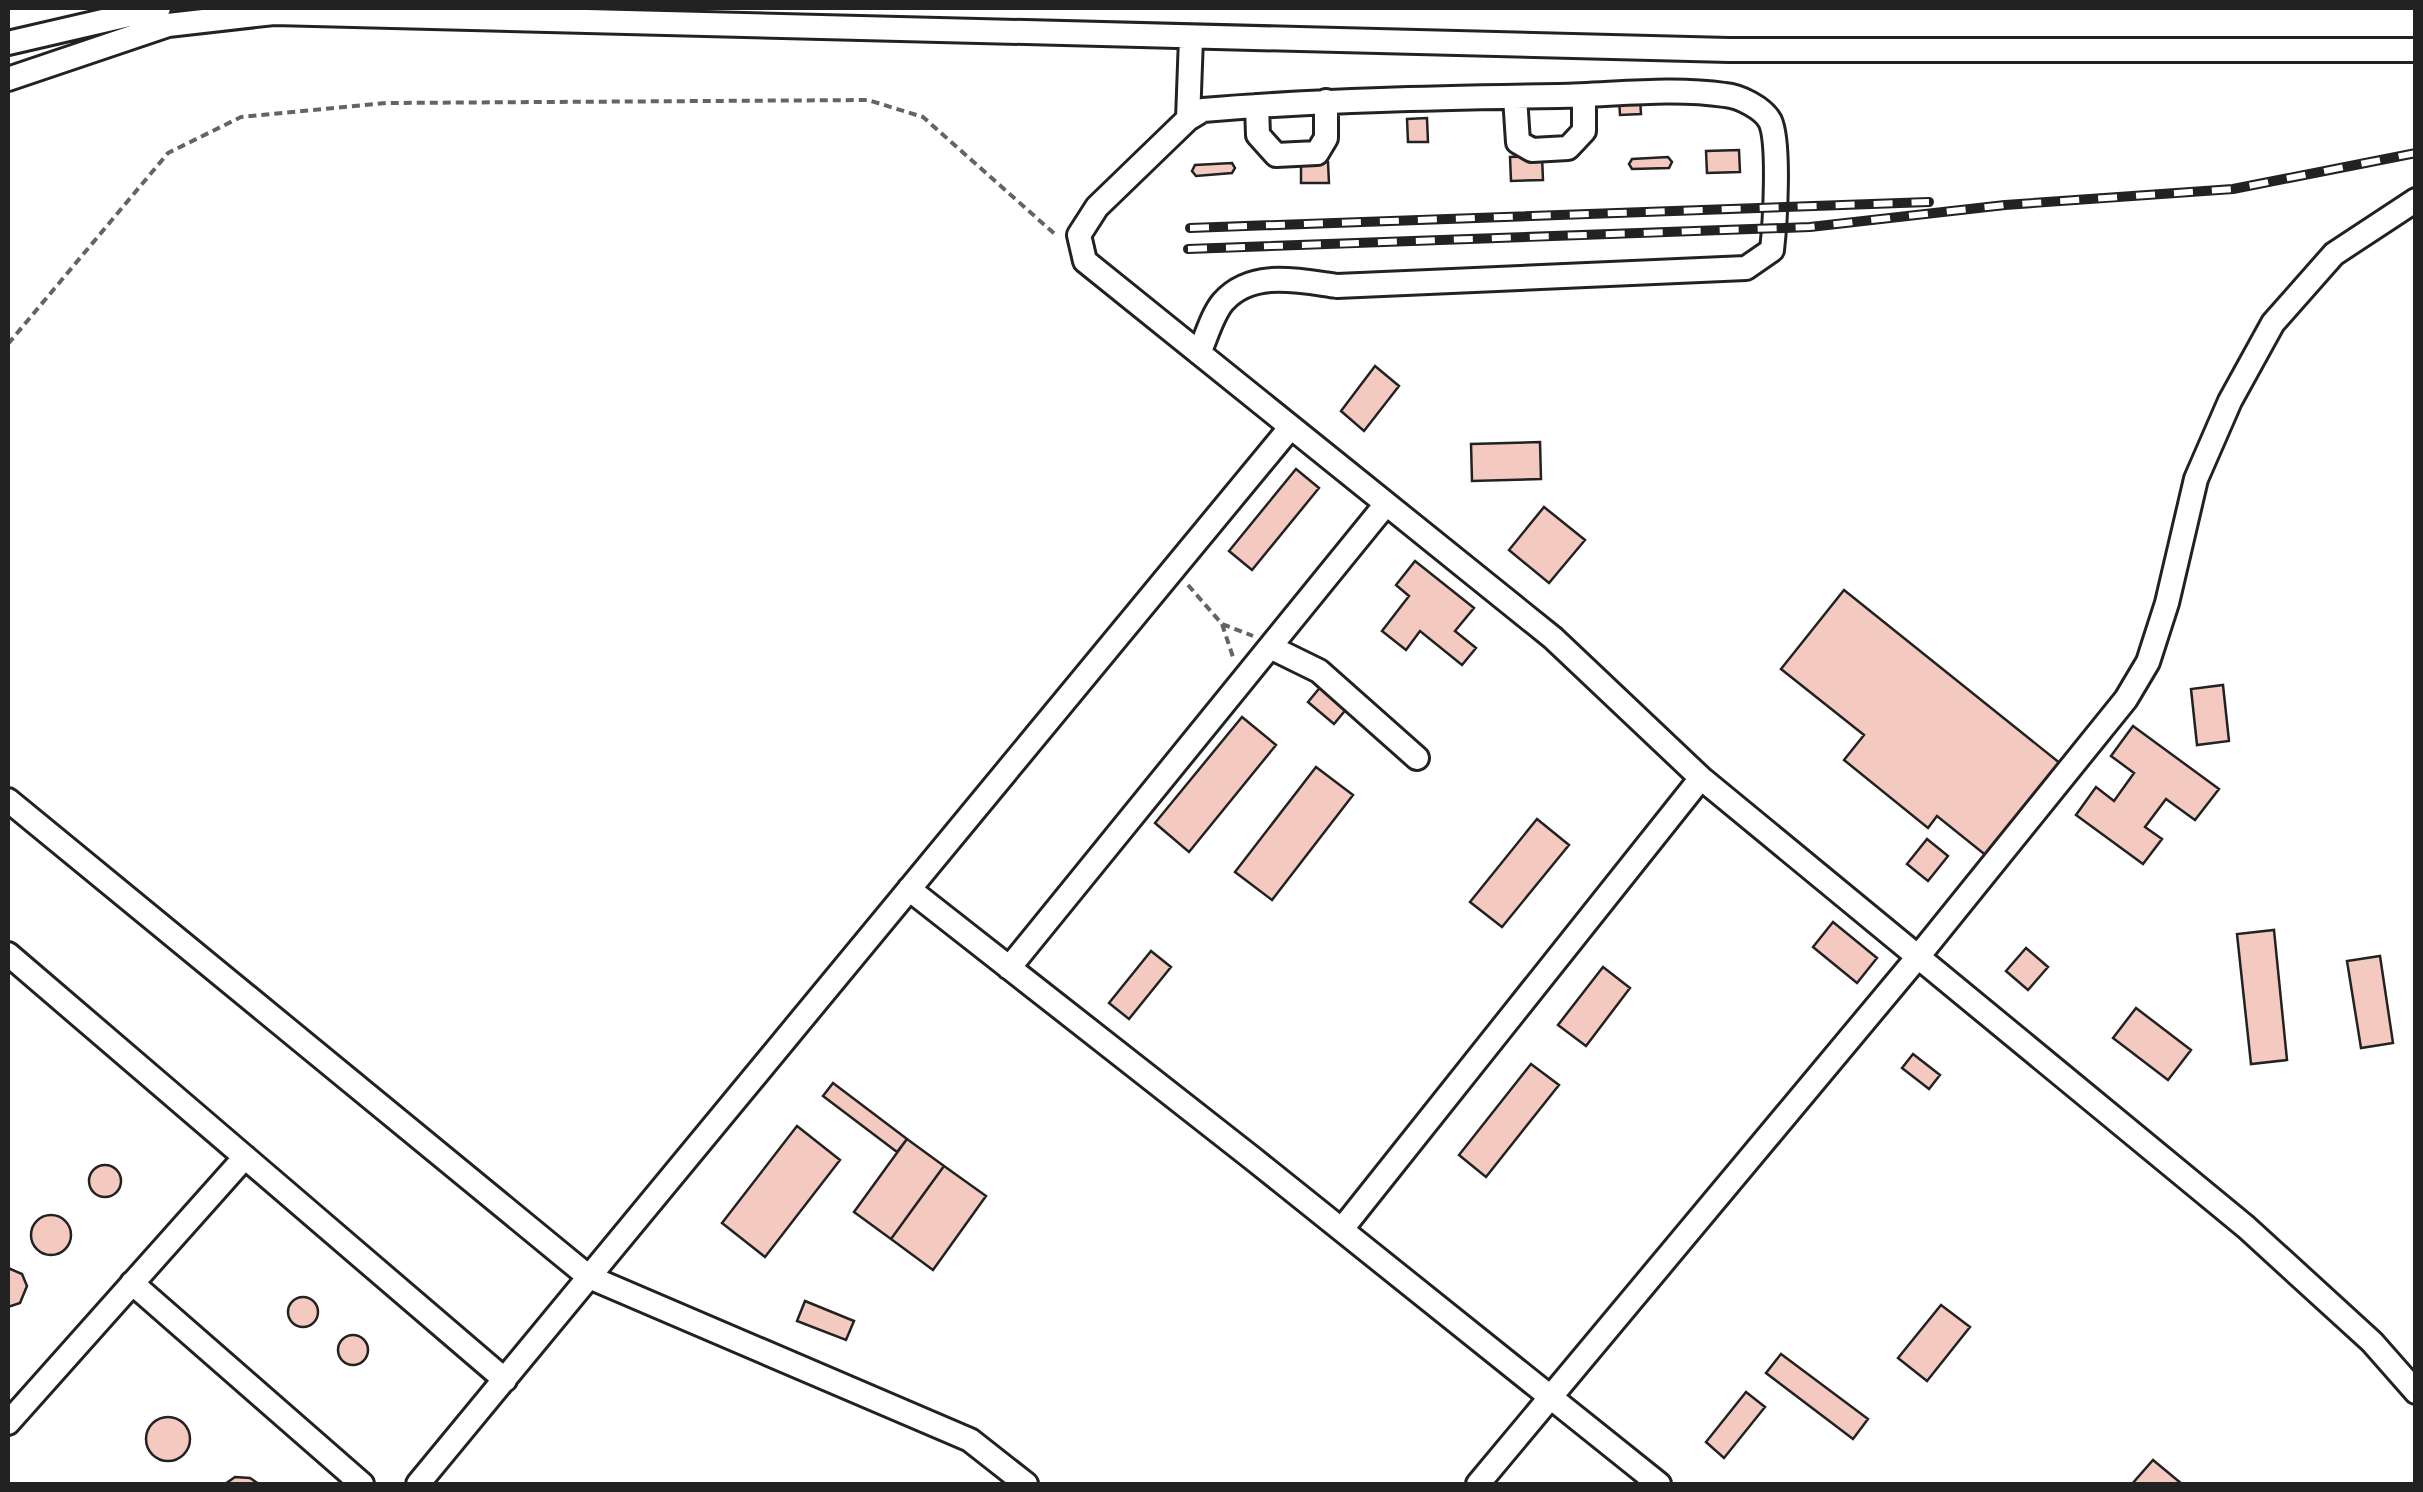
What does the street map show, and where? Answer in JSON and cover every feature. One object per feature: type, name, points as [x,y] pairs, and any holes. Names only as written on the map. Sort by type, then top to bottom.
[{"type":"lane","points":[[8,43],[93,20],[159,8]]},
{"type":"lane","points":[[8,79],[168,25],[274,13],[1729,50],[2416,50]]},
{"type":"lane","points":[[1188,119],[1191,38]]},
{"type":"lane","points":[[1199,353],[1222,303],[1259,280],[1278,278],[1337,286],[1746,268],[1772,250],[1775,164],[1770,121],[1752,105],[1729,95],[1664,92],[1326,100],[1203,110],[1188,119],[1097,208],[1080,234],[1086,260],[1290,428],[1553,638],[1701,778],[2246,1228],[2372,1342],[2416,1392]]},
{"type":"lane","points":[[1515,97],[1518,142],[1532,150],[1568,148],[1584,131],[1584,96]]},
{"type":"lane","points":[[1257,106],[1258,135],[1276,155],[1318,153],[1326,138],[1326,100]]},
{"type":"lane","points":[[1478,1484],[1917,958],[2126,699],[2148,662],[2167,603],[2196,479],[2230,401],[2273,323],[2334,254],[2416,200]]},
{"type":"lane","points":[[418,1484],[1290,428]]},
{"type":"lane","points":[[1009,968],[1386,504]]},
{"type":"lane","points":[[1270,648],[1320,672],[1417,758]]},
{"type":"lane","points":[[1342,1230],[1701,778]]},
{"type":"lane","points":[[8,800],[589,1277],[970,1440],[1026,1484]]},
{"type":"lane","points":[[909,889],[1659,1484]]},
{"type":"lane","points":[[8,954],[504,1380]]},
{"type":"lane","points":[[8,1427],[245,1157]]},
{"type":"lane","points":[[132,1283],[362,1484]]},
{"type":"path","points":[[8,344],[168,153],[240,117],[386,103],[868,100],[923,118],[1056,234]]},
{"type":"path","points":[[1178,564],[1191,590],[1222,624],[1230,640],[1235,690]]},
{"type":"path","points":[[1222,624],[1255,637],[1270,648]]},
{"type":"building","points":[[1640,98],[1641,114],[1620,115],[1619,99]]},
{"type":"building","points":[[1427,118],[1428,142],[1408,142],[1407,119]]},
{"type":"building","points":[[1739,150],[1740,172],[1707,173],[1706,151]]},
{"type":"building","points":[[1542,156],[1543,180],[1511,181],[1510,157]]},
{"type":"building","points":[[1668,157],[1672,162],[1669,168],[1632,169],[1629,164],[1632,159]]},
{"type":"building","points":[[1301,162],[1328,162],[1329,183],[1301,183]]},
{"type":"building","points":[[1232,163],[1232,173],[1196,176],[1192,171],[1195,165]]},
{"type":"building","points":[[1375,366],[1399,386],[1364,431],[1341,411]]},
{"type":"building","points":[[1540,442],[1541,479],[1472,481],[1471,444]]},
{"type":"building","points":[[1296,469],[1319,488],[1252,570],[1229,551]]},
{"type":"building","points":[[1544,507],[1585,540],[1549,583],[1509,550]]},
{"type":"building","points":[[1415,561],[1474,608],[1455,631],[1476,648],[1462,665],[1420,631],[1406,650],[1382,631],[1409,596],[1396,585]]},
{"type":"building","points":[[1844,590],[2061,764],[1988,857],[1937,816],[1928,828],[1844,760],[1864,735],[1781,669]]},
{"type":"building","points":[[1322,685],[1348,707],[1334,724],[1308,702]]},
{"type":"building","points":[[2223,685],[2229,741],[2197,745],[2191,689]]},
{"type":"building","points":[[1242,717],[1276,745],[1189,852],[1155,823]]},
{"type":"building","points":[[2133,726],[2219,789],[2195,820],[2166,799],[2145,827],[2162,839],[2143,864],[2076,815],[2096,787],[2114,801],[2134,773],[2111,756]]},
{"type":"building","points":[[1316,767],[1353,795],[1272,900],[1235,872]]},
{"type":"building","points":[[1537,819],[1569,845],[1502,927],[1470,902]]},
{"type":"building","points":[[1927,839],[1948,856],[1928,881],[1907,864]]},
{"type":"building","points":[[1833,922],[1877,958],[1857,983],[1813,947]]},
{"type":"building","points":[[2274,930],[2287,1060],[2251,1064],[2237,934]]},
{"type":"building","points":[[2026,948],[2048,967],[2028,990],[2006,971]]},
{"type":"building","points":[[1151,951],[1171,967],[1129,1019],[1109,1003]]},
{"type":"building","points":[[2380,956],[2393,1043],[2361,1048],[2347,961]]},
{"type":"building","points":[[1603,967],[1630,988],[1586,1046],[1558,1025]]},
{"type":"building","points":[[2136,1008],[2191,1050],[2168,1080],[2113,1038]]},
{"type":"building","points":[[1913,1054],[1940,1075],[1929,1089],[1902,1068]]},
{"type":"building","points":[[1531,1064],[1559,1085],[1486,1177],[1459,1155]]},
{"type":"building","points":[[833,1083],[907,1139],[897,1152],[823,1096]]},
{"type":"building","points":[[797,1126],[840,1160],[765,1257],[722,1223]]},
{"type":"building","points":[[907,1139],[944,1166],[891,1239],[854,1212]]},
{"type":"building","points":[[105,1165],[116,1170],[121,1181],[116,1192],[105,1197],[94,1192],[89,1181],[94,1170]]},
{"type":"building","points":[[944,1166],[986,1196],[933,1270],[891,1239]]},
{"type":"building","points":[[51,1215],[65,1221],[71,1235],[65,1249],[51,1255],[37,1249],[31,1235],[37,1221]]},
{"type":"building","points":[[8,1268],[22,1274],[27,1286],[20,1303],[8,1307]]},
{"type":"building","points":[[303,1297],[317,1306],[318,1312],[309,1326],[303,1327],[289,1318],[288,1312],[297,1298]]},
{"type":"building","points":[[805,1301],[854,1321],[846,1340],[797,1321]]},
{"type":"building","points":[[1941,1305],[1970,1327],[1927,1381],[1898,1358]]},
{"type":"building","points":[[353,1335],[367,1344],[368,1350],[359,1364],[353,1365],[339,1356],[338,1350],[347,1336]]},
{"type":"building","points":[[1781,1354],[1868,1419],[1853,1439],[1766,1373]]},
{"type":"building","points":[[1746,1392],[1765,1407],[1724,1458],[1706,1442]]},
{"type":"building","points":[[168,1417],[184,1423],[190,1439],[184,1455],[168,1461],[152,1455],[146,1439],[152,1423]]},
{"type":"building","points":[[2153,1460],[2182,1484],[2132,1484]]},
{"type":"building","points":[[235,1477],[250,1478],[259,1484],[225,1484]]},
{"type":"railway","points":[[1188,249],[1810,227],[2005,205],[2233,189],[2416,153]]},
{"type":"railway","points":[[1190,228],[1929,202]]}]
